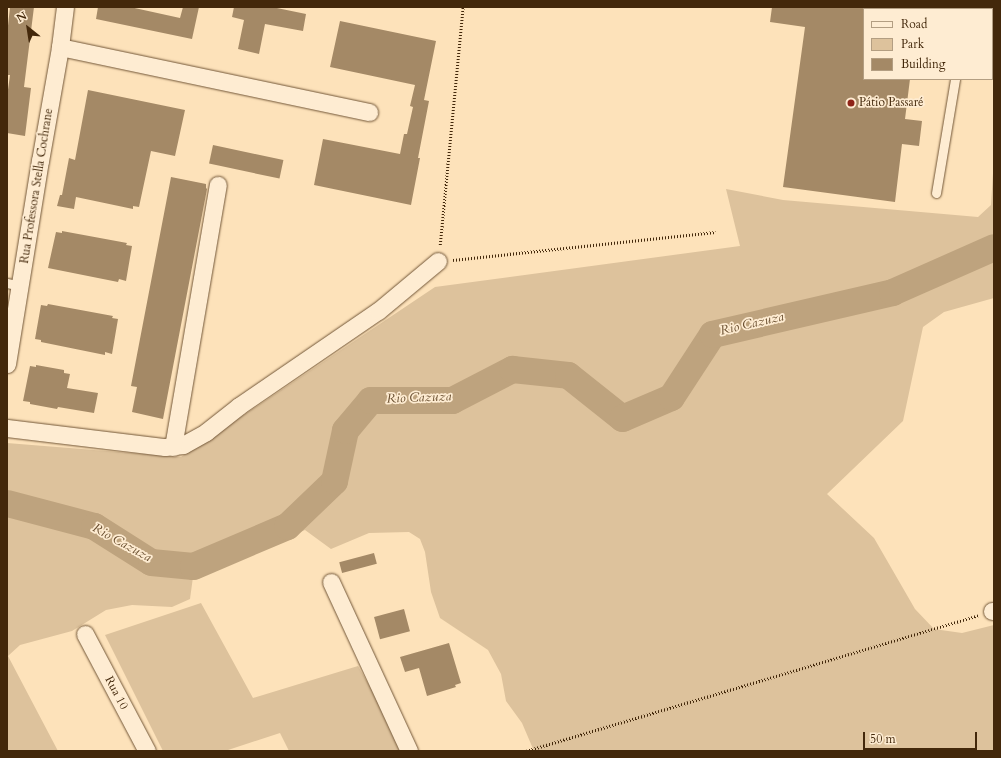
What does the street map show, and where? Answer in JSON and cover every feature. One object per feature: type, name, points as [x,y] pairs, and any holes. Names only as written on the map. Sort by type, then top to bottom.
[{"type":"street","name":"Rua Professora Stella Cochrane","points":[[7,364],[14,284],[40,160],[60,47],[65,7]]},
{"type":"street","points":[[60,47],[369,112]]},
{"type":"street","points":[[173,447],[218,185]]},
{"type":"street","points":[[7,428],[173,447],[183,445],[206,432],[239,406],[378,311],[438,261]]},
{"type":"street","points":[[331,582],[409,751]]},
{"type":"street","name":"Rua 10","points":[[85,634],[147,751]]},
{"type":"lane","points":[[936,193],[955,80]]},
{"type":"path","points":[[463,7],[438,261],[716,232]]},
{"type":"path","points":[[526,751],[993,611]]},
{"type":"green space","points":[[994,157],[994,298],[944,312],[923,327],[903,421],[827,494],[874,538],[915,609],[934,629],[962,633],[994,625],[994,751],[534,751],[522,723],[506,701],[501,674],[488,650],[440,618],[431,592],[425,552],[420,539],[409,532],[369,533],[331,549],[305,530],[193,577],[190,599],[172,607],[132,605],[106,610],[72,631],[20,645],[8,656],[58,751],[7,751],[7,443],[181,457],[435,287],[740,246],[726,189],[783,200],[978,217],[991,205]]},
{"type":"green space","points":[[201,603],[253,698],[358,666],[407,751],[289,751],[280,733],[225,751],[163,751],[105,635]]},
{"type":"building","points":[[10,7],[34,7],[24,87],[31,88],[25,136],[7,133],[7,97],[10,75],[7,75],[7,35]]},
{"type":"building","points":[[98,7],[130,7],[180,18],[183,7],[199,7],[192,39],[96,19]]},
{"type":"building","points":[[234,7],[272,7],[306,14],[303,31],[265,24],[259,54],[238,49],[244,20],[232,17]]},
{"type":"building","name":"Pátio Passaré","points":[[772,7],[864,7],[863,80],[910,80],[905,119],[922,121],[919,146],[902,144],[895,202],[783,187],[805,27],[770,22]]},
{"type":"building","points":[[340,21],[436,41],[424,100],[429,101],[411,205],[314,185],[323,139],[400,154],[404,134],[407,134],[413,107],[410,106],[415,85],[330,67]]},
{"type":"building","points":[[88,90],[185,110],[175,156],[151,151],[139,207],[133,206],[133,209],[76,197],[74,209],[57,206],[60,195],[62,195],[69,158],[75,160]]},
{"type":"building","points":[[213,145],[283,160],[279,179],[209,164]]},
{"type":"building","points":[[171,177],[206,184],[207,189],[163,419],[132,412],[137,387],[131,386]]},
{"type":"building","points":[[62,231],[127,243],[126,245],[132,246],[126,281],[119,279],[118,282],[48,268],[56,232],[62,233]]},
{"type":"building","points":[[48,304],[113,316],[112,318],[118,319],[112,354],[105,352],[105,355],[41,342],[41,340],[35,339],[41,305],[47,306]]},
{"type":"building","points":[[36,365],[64,370],[64,373],[70,374],[67,388],[98,393],[94,413],[58,407],[57,409],[30,404],[30,402],[23,401],[30,366],[36,367]]},
{"type":"building","points":[[374,553],[377,564],[342,573],[339,562]]},
{"type":"building","points":[[404,609],[410,631],[380,639],[374,617]]},
{"type":"building","points":[[449,643],[461,683],[455,685],[456,687],[427,696],[419,668],[405,672],[400,657]]},
{"type":"waterway","name":"Rio Cazuza","points":[[7,503],[94,526],[151,562],[193,566],[287,526],[334,481],[345,430],[370,400],[452,400],[512,369],[568,375],[622,418],[671,397],[712,334],[892,292],[994,247]]},
{"type":"place","name":"Pátio Passaré","points":[[851,103]]}]
